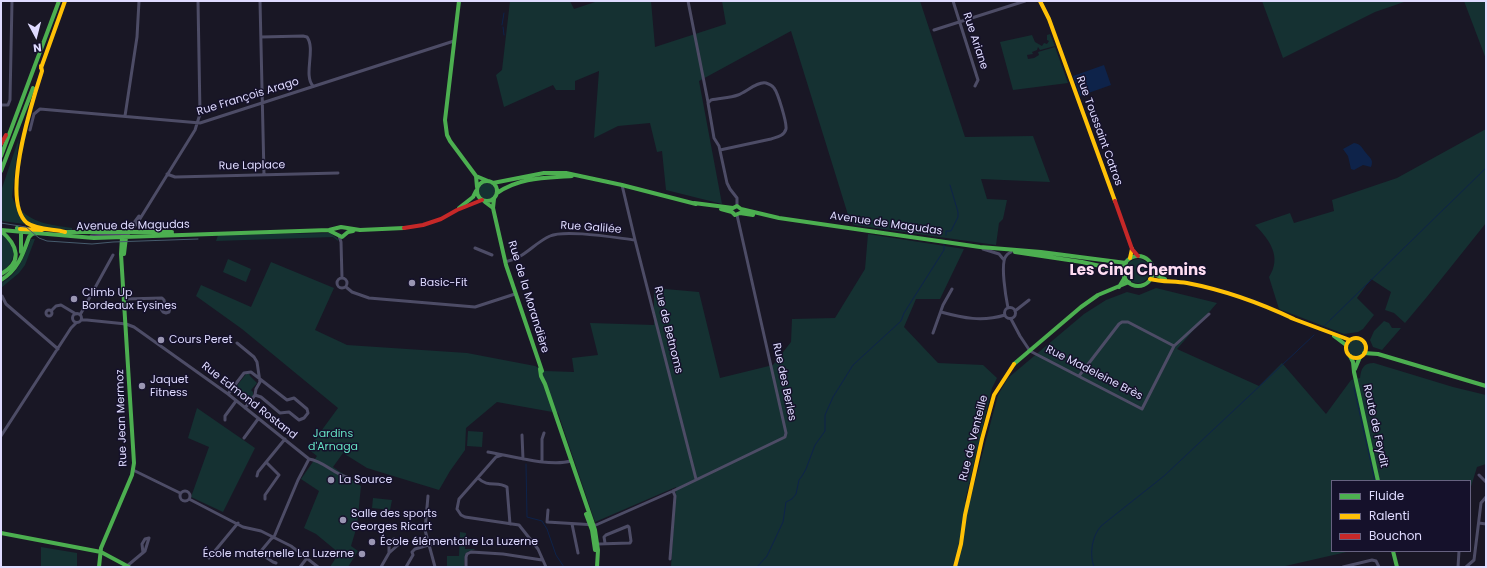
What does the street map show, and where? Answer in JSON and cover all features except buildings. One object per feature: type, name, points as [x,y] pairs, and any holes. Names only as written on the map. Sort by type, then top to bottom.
[{"type":"main road","points":[[1,156],[59,1]]},
{"type":"main road","points":[[1,171],[65,1]]},
{"type":"main road","points":[[459,1],[446,128],[450,141],[476,176],[492,183],[496,187],[497,193]]},
{"type":"main road","name":"Rue Toussaint Catros","points":[[1040,1],[1049,19]]},
{"type":"main road","name":"Rue Toussaint Catros","points":[[1044,1],[1049,19],[1132,249],[1138,256]]},
{"type":"main road","points":[[41,66],[42,71],[21,138],[14,178],[14,203],[18,214],[30,225],[65,232]]},
{"type":"main road","points":[[1,144],[11,121],[16,118]]},
{"type":"main road","points":[[492,183],[555,172],[566,173],[622,185],[694,204],[734,208],[739,212]]},
{"type":"main road","points":[[476,176],[478,197],[493,208]]},
{"type":"main road","points":[[457,210],[494,198],[501,189],[526,180],[547,177],[578,176]]},
{"type":"main road","points":[[329,230],[337,235],[345,235],[351,231],[398,229],[423,226],[441,219],[457,210],[473,197],[481,182],[488,181]]},
{"type":"main road","name":"Rue de la Morandière","points":[[494,198],[493,208],[515,294],[540,369],[543,373],[545,384],[564,443],[592,525],[597,544],[597,567]]},
{"type":"main road","points":[[734,208],[739,212]]},
{"type":"main road","name":"Avenue de Magudas","points":[[739,212],[980,247],[1041,252],[1126,263]]},
{"type":"main road","name":"Avenue de Magudas","points":[[1,229],[126,234],[329,230],[341,227],[344,228]]},
{"type":"main road","points":[[337,235],[338,228]]},
{"type":"main road","points":[[345,235],[346,230],[344,228],[360,230]]},
{"type":"main road","points":[[1,229],[12,242],[16,254],[11,267],[1,274]]},
{"type":"main road","points":[[19,230],[22,255]]},
{"type":"main road","name":"Avenue de Magudas","points":[[19,230],[85,237],[144,231],[218,233]]},
{"type":"main road","points":[[126,234],[153,234],[160,232]]},
{"type":"main road","points":[[1,280],[14,272],[29,238],[32,234],[36,233]]},
{"type":"main road","name":"Rue Jean Mermoz","points":[[99,567],[101,548],[133,470],[134,457],[122,262],[126,234]]},
{"type":"main road","name":"Avenue de Magudas","points":[[990,248],[1082,262],[1123,271]]},
{"type":"main road","points":[[1130,258],[1138,256],[1144,258],[1152,267],[1150,279],[1146,283],[1138,286],[1129,282],[1125,277],[1123,271],[1130,258],[1132,249]]},
{"type":"main road","points":[[1152,273],[1170,281]]},
{"type":"main road","points":[[1119,287],[1125,277]]},
{"type":"main road","points":[[1150,279],[1213,289],[1237,296],[1350,340],[1358,338],[1363,341],[1366,347],[1378,354]]},
{"type":"main road","name":"Rue de Venteille","points":[[954,567],[958,557],[968,501],[994,395],[1007,372],[1092,299],[1129,282]]},
{"type":"main road","points":[[1331,333],[1346,345],[1347,352],[1353,358],[1360,357],[1364,353],[1366,347]]},
{"type":"main road","points":[[1346,345],[1350,340]]},
{"type":"main road","points":[[1364,353],[1378,354],[1486,386]]},
{"type":"main road","name":"Route de Feydit","points":[[1350,356],[1353,362],[1378,480]]},
{"type":"main road","name":"Route de Feydit","points":[[1355,376],[1357,362],[1360,357]]},
{"type":"main road","name":"Rue de la Morandière","points":[[592,525],[597,558]]},
{"type":"main road","points":[[1,533],[101,552],[128,566]]},
{"type":"main road","points":[[1393,552],[1397,567]]},
{"type":"street","points":[[1,105],[8,105],[10,100],[12,1]]},
{"type":"street","points":[[125,116],[137,37],[139,1]]},
{"type":"street","points":[[126,234],[141,215],[198,123],[200,114],[198,1]]},
{"type":"street","points":[[260,1],[264,175]]},
{"type":"street","points":[[688,1],[714,138],[720,150],[727,183],[737,198],[734,208]]},
{"type":"street","name":"Rue Ariane","points":[[953,1],[978,80],[975,86]]},
{"type":"street","points":[[934,30],[1025,1]]},
{"type":"street","points":[[261,37],[307,37],[309,43],[310,79],[313,86]]},
{"type":"street","name":"Rue François Arago","points":[[30,130],[34,114],[40,109],[198,123],[454,41]]},
{"type":"street","points":[[708,102],[738,95],[762,83],[767,83],[774,88],[786,122],[785,132],[779,137],[720,150]]},
{"type":"street","name":"Rue Laplace","points":[[167,174],[175,177],[338,173]]},
{"type":"street","name":"Rue de Betnoms","points":[[622,185],[696,479]]},
{"type":"street","name":"Rue des Berles","points":[[592,525],[605,522],[673,491],[785,437],[739,212]]},
{"type":"street","points":[[126,234],[138,222],[141,215]]},
{"type":"street","points":[[138,222],[138,227],[144,231]]},
{"type":"street","name":"Rue Galilée","points":[[506,262],[521,256],[545,238],[556,233],[635,240]]},
{"type":"street","points":[[337,235],[341,242],[342,278]]},
{"type":"street","points":[[341,242],[345,235]]},
{"type":"street","points":[[980,247],[999,254],[1004,260]]},
{"type":"street","points":[[475,248],[492,255]]},
{"type":"street","points":[[1004,315],[1005,310],[1008,308],[1004,281],[1004,260],[1005,256],[1011,252]]},
{"type":"street","points":[[1,436],[75,322],[113,255]]},
{"type":"street","points":[[342,278],[338,280],[338,284],[341,288],[346,287],[352,292],[371,298],[475,306],[515,294]]},
{"type":"street","points":[[342,278],[347,281],[346,287]]},
{"type":"street","points":[[933,333],[952,289]]},
{"type":"street","points":[[2,296],[6,304],[58,349]]},
{"type":"street","points":[[125,299],[160,298],[164,300],[165,305]]},
{"type":"street","points":[[1004,315],[1006,318],[1011,319],[1015,316],[1015,311],[1029,300]]},
{"type":"street","points":[[51,311],[56,306],[61,305],[87,320],[126,324]]},
{"type":"street","points":[[1008,308],[1013,308],[1015,311]]},
{"type":"street","points":[[941,312],[972,319],[992,319],[1004,315]]},
{"type":"street","points":[[1079,376],[1122,322],[1128,322],[1174,346],[1209,314]]},
{"type":"street","points":[[75,322],[78,316]]},
{"type":"street","name":"Rue Madeleine Brès","points":[[1011,319],[1030,351],[1142,409],[1174,346]]},
{"type":"street","name":"Rue Edmond Rostand","points":[[126,324],[140,331],[228,394],[309,459],[318,460],[337,473],[348,477]]},
{"type":"street","points":[[237,343],[254,357],[257,362],[260,378],[255,395],[245,408]]},
{"type":"street","points":[[228,394],[244,373],[251,372],[287,400],[294,398],[307,409],[308,414],[299,420],[290,412],[280,413],[261,397],[255,395]]},
{"type":"street","points":[[225,420],[225,416],[236,401]]},
{"type":"street","points":[[244,438],[258,419]]},
{"type":"street","points":[[542,461],[542,439],[544,433]]},
{"type":"street","points":[[522,436],[523,459]]},
{"type":"street","points":[[257,476],[258,472],[285,439]]},
{"type":"street","points":[[488,452],[523,459],[563,463],[570,461]]},
{"type":"street","points":[[502,455],[496,457],[459,499],[456,506],[459,513],[465,518],[519,525],[538,549],[546,567]]},
{"type":"street","points":[[276,563],[261,554],[261,551],[274,537],[298,480],[309,459]]},
{"type":"street","points":[[265,499],[264,495],[279,475],[266,462]]},
{"type":"street","points":[[133,470],[180,494],[182,500],[185,501],[189,499],[249,529],[261,531],[274,537],[291,546],[318,567]]},
{"type":"street","points":[[1479,475],[1486,482]]},
{"type":"street","points":[[478,478],[486,484],[503,485],[508,487],[510,524]]},
{"type":"street","points":[[180,494],[184,491],[188,492],[190,495],[189,499]]},
{"type":"street","points":[[670,559],[675,496],[673,491]]},
{"type":"street","points":[[428,496],[425,530],[435,567]]},
{"type":"street","points":[[1466,567],[1474,560],[1482,503],[1486,497]]},
{"type":"street","points":[[548,510],[547,522],[592,525]]},
{"type":"street","points":[[209,558],[238,523]]},
{"type":"street","points":[[1479,523],[1486,524]]},
{"type":"street","points":[[572,524],[578,553]]},
{"type":"street","points":[[597,544],[630,543],[629,527],[628,526],[606,535],[604,537],[605,543]]},
{"type":"street","points":[[406,567],[413,555],[412,552],[428,545],[439,542],[444,543]]},
{"type":"street","points":[[466,567],[466,556],[471,552],[503,554],[542,560]]},
{"type":"street","points":[[1458,567],[1459,552]]},
{"type":"street","points":[[128,566],[142,553]]},
{"type":"street","points":[[381,567],[389,553]]},
{"type":"street","points":[[300,567],[307,558]]},
{"type":"street","points":[[1343,567],[1372,560],[1376,561],[1379,567]]},
{"type":"green space","points":[[510,1],[570,1],[574,9],[598,1],[651,1],[655,47],[726,24],[722,1],[920,1],[965,137],[1033,136],[1050,182],[981,179],[987,199],[1007,200],[1003,219],[999,223],[996,245],[854,225],[849,218],[791,31],[699,81],[722,204],[666,190],[662,151],[657,152],[650,123],[618,126],[594,138],[599,71],[575,81],[575,90],[556,90],[553,85],[504,107],[496,75],[502,70]]},
{"type":"green space","points":[[1262,1],[1407,1],[1375,12],[1283,58]]},
{"type":"green space","points":[[1464,1],[1486,1],[1486,59]]},
{"type":"green space","points":[[1050,34],[1055,46],[1040,50],[1038,47],[1037,50],[1032,52],[1033,54],[1027,55],[1028,59],[1039,55],[1038,52],[1055,47],[1068,83],[1013,90],[1000,42],[1032,35],[1035,42],[1042,46],[1044,43],[1047,44],[1049,41],[1047,40],[1047,35]]},
{"type":"green space","points":[[31,115],[19,174],[19,198],[21,210],[26,215],[38,221],[51,225],[72,228],[72,230],[47,228],[35,225],[25,219],[19,210],[15,183],[20,153]]},
{"type":"green space","points":[[1486,129],[1486,223],[1405,323],[1394,313],[1385,310],[1391,292],[1371,279],[1357,298],[1374,315],[1363,329],[1358,332],[1344,334],[1279,309],[1269,277],[1273,270],[1274,263],[1272,249],[1265,237],[1255,225],[1290,213],[1294,223],[1334,211],[1332,200],[1397,178]]},
{"type":"green space","points":[[19,138],[12,197],[25,224],[1,221],[1,191]]},
{"type":"green space","points":[[487,183],[494,188],[495,191],[490,198],[487,199],[480,194],[479,191],[484,184]]},
{"type":"green space","points":[[330,233],[338,239],[338,241],[333,237],[216,241],[218,235]]},
{"type":"green space","points":[[1,234],[7,238],[13,248],[13,258],[1,272]]},
{"type":"green space","name":"Jardins d'Arnaga","points":[[868,234],[964,249],[940,299],[916,299],[904,327],[938,363],[983,365],[997,378],[992,388],[965,501],[969,504],[998,395],[1008,378],[1084,314],[1106,300],[1127,292],[1139,295],[1156,288],[1217,303],[1177,349],[1259,386],[1282,363],[1326,414],[1351,380],[1360,378],[1363,367],[1370,363],[1486,395],[1486,464],[1477,467],[1471,487],[1471,480],[1331,480],[1331,552],[1347,552],[1281,567],[671,567],[676,487],[595,522],[558,413],[497,402],[466,428],[465,450],[439,490],[367,468],[343,453],[333,467],[361,486],[357,526],[351,546],[358,551],[348,567],[330,567],[339,553],[316,534],[304,528],[319,491],[301,479],[317,456],[308,449],[338,408],[242,329],[196,296],[201,285],[251,307],[271,262],[334,288],[315,330],[347,345],[467,353],[535,366],[545,371],[574,372],[572,358],[598,355],[590,323],[654,325],[654,288],[699,292],[720,378],[773,365],[791,342],[792,319],[835,318],[865,269]]},
{"type":"green space","points":[[31,239],[35,239],[25,265],[19,273],[1,288],[1,283],[17,270]]},
{"type":"green space","points":[[228,259],[251,269],[246,282],[223,272]]},
{"type":"green space","points":[[1138,259],[1146,263],[1150,271],[1146,279],[1138,283],[1130,279],[1126,271],[1130,263]]},
{"type":"green space","points":[[1384,321],[1389,323],[1392,328],[1401,328],[1382,350],[1373,347],[1370,340],[1374,331]]},
{"type":"green space","points":[[1356,340],[1362,342],[1364,348],[1362,354],[1356,356],[1350,354],[1348,348],[1350,342]]},
{"type":"green space","points":[[249,373],[257,383],[251,390],[253,392],[253,396],[246,403],[232,392],[246,374]]},
{"type":"green space","points":[[197,408],[255,448],[223,512],[191,497],[209,447],[188,438]]},
{"type":"green space","points":[[468,431],[483,432],[482,447],[467,446]]},
{"type":"green space","points":[[373,498],[392,500],[390,510],[372,508]]},
{"type":"green space","points":[[460,532],[466,533],[465,549],[475,549],[465,554],[464,567],[447,567],[447,556],[459,556]]},
{"type":"green space","points":[[41,547],[77,553],[77,567],[41,567]]},
{"type":"water","points":[[1104,65],[1111,85],[1080,96],[1073,76]]},
{"type":"water","points":[[1354,143],[1360,145],[1370,158],[1372,161],[1371,167],[1363,165],[1354,170],[1351,169],[1348,156],[1343,149]]},
{"type":"waterway","points":[[502,25],[504,13]]},
{"type":"waterway","points":[[503,27],[504,35]]},
{"type":"waterway","points":[[1324,326],[1486,168]]},
{"type":"waterway","points":[[946,235],[946,231],[951,231],[958,217],[958,212],[950,185]]},
{"type":"waterway","points":[[757,567],[767,556],[783,522],[786,502],[792,499],[796,494],[799,480],[806,469],[815,445],[825,431],[825,415],[833,397],[853,365],[901,321],[904,313],[944,250],[944,245]]},
{"type":"waterway","points":[[1094,567],[1092,562],[1092,545],[1095,535],[1101,526],[1164,476],[1314,335]]},
{"type":"waterway","points":[[1354,388],[1375,480]]},
{"type":"waterway","points":[[526,464],[527,517],[542,521],[547,529],[556,555],[564,567]]},
{"type":"tram line","points":[[1,223],[26,227],[39,238],[47,241],[92,244],[198,239]]},
{"type":"traffic: fast","points":[[1,156],[59,1]]},
{"type":"traffic: fast","points":[[459,1],[445,120],[447,135],[476,176],[488,181]]},
{"type":"traffic: fast","points":[[1,171],[33,88]]},
{"type":"traffic: fast","points":[[493,183],[544,173],[566,173],[622,185],[696,204]]},
{"type":"traffic: fast","points":[[476,176],[477,187]]},
{"type":"traffic: fast","points":[[497,193],[524,181],[572,176]]},
{"type":"traffic: fast","points":[[483,181],[491,181],[497,187],[497,191],[497,195],[491,201],[483,201],[477,195],[477,187],[483,181]]},
{"type":"traffic: fast","points":[[459,208],[473,197],[476,191]]},
{"type":"traffic: fast","points":[[494,199],[493,208],[506,265],[542,371]]},
{"type":"traffic: fast","points":[[485,202],[493,208]]},
{"type":"traffic: fast","points":[[694,203],[733,208],[737,206],[741,209],[779,218],[980,247],[1041,252],[1126,263]]},
{"type":"traffic: fast","points":[[721,209],[732,212],[735,215],[740,213],[753,215]]},
{"type":"traffic: fast","points":[[1,230],[94,238],[329,230],[341,227],[360,230],[404,228]]},
{"type":"traffic: fast","points":[[17,228],[21,232],[21,252]]},
{"type":"traffic: fast","points":[[1,231],[7,236],[16,253],[13,264],[1,274]]},
{"type":"traffic: fast","points":[[330,231],[342,237],[348,232],[353,231]]},
{"type":"traffic: fast","points":[[62,232],[172,232]]},
{"type":"traffic: fast","points":[[1,280],[16,266],[29,237],[36,233]]},
{"type":"traffic: fast","points":[[99,567],[101,548],[132,475],[134,463],[121,254],[122,237]]},
{"type":"traffic: fast","points":[[124,254],[126,237]]},
{"type":"traffic: fast","points":[[1015,252],[1082,262],[1123,271]]},
{"type":"traffic: fast","points":[[1138,256],[1148,261],[1153,271],[1148,281],[1138,286],[1128,281],[1123,271],[1128,261],[1138,256]]},
{"type":"traffic: fast","points":[[1152,273],[1165,279]]},
{"type":"traffic: fast","points":[[1119,287],[1125,277]]},
{"type":"traffic: fast","points":[[1014,364],[1081,307],[1098,295],[1129,282]]},
{"type":"traffic: fast","points":[[1334,336],[1346,345]]},
{"type":"traffic: fast","points":[[1364,353],[1378,354],[1486,386]]},
{"type":"traffic: fast","points":[[1350,356],[1353,362],[1378,480]]},
{"type":"traffic: fast","points":[[1355,369],[1360,357]]},
{"type":"traffic: fast","points":[[540,369],[541,376],[595,530],[598,550],[597,567]]},
{"type":"traffic: fast","points":[[586,514],[592,530],[595,550]]},
{"type":"traffic: fast","points":[[1,533],[101,552],[129,567]]},
{"type":"traffic: fast","points":[[1393,552],[1397,567]]},
{"type":"traffic: slow","points":[[41,68],[65,1]]},
{"type":"traffic: slow","points":[[1040,1],[1049,19],[1115,201]]},
{"type":"traffic: slow","points":[[41,66],[42,71],[26,127],[17,173],[19,211],[27,223],[31,225],[65,232]]},
{"type":"traffic: slow","points":[[20,229],[42,230]]},
{"type":"traffic: slow","points":[[1130,258],[1132,249]]},
{"type":"traffic: slow","points":[[1150,279],[1187,283],[1215,289],[1255,302],[1294,319]]},
{"type":"traffic: slow","points":[[1291,318],[1350,340]]},
{"type":"traffic: slow","points":[[1356,338],[1363,341],[1366,348],[1363,355],[1356,358],[1349,355],[1346,348],[1349,341],[1356,338]]},
{"type":"traffic: slow","points":[[955,567],[982,439],[994,395],[1014,364]]},
{"type":"traffic: jam","points":[[1,144],[6,135]]},
{"type":"traffic: jam","points":[[404,228],[423,225],[441,219],[457,210],[482,200]]},
{"type":"traffic: jam","points":[[1115,201],[1132,249],[1138,256]]},
{"type":"place","name":"Basic-Fit","points":[[412,283]]},
{"type":"place","name":"Climb Up Bordeaux Eysines","points":[[74,299]]},
{"type":"place","name":"Cours Peret","points":[[161,340]]},
{"type":"place","name":"Jaquet Fitness","points":[[142,386]]},
{"type":"place","name":"La Source","points":[[331,480]]},
{"type":"place","name":"Salle des sports Georges Ricart","points":[[343,520]]},
{"type":"place","name":"École élémentaire La Luzerne","points":[[372,542]]},
{"type":"place","name":"École maternelle La Luzerne","points":[[362,554]]},
{"type":"district","name":"Les Cinq Chemins","points":[[1138,271]]}]
